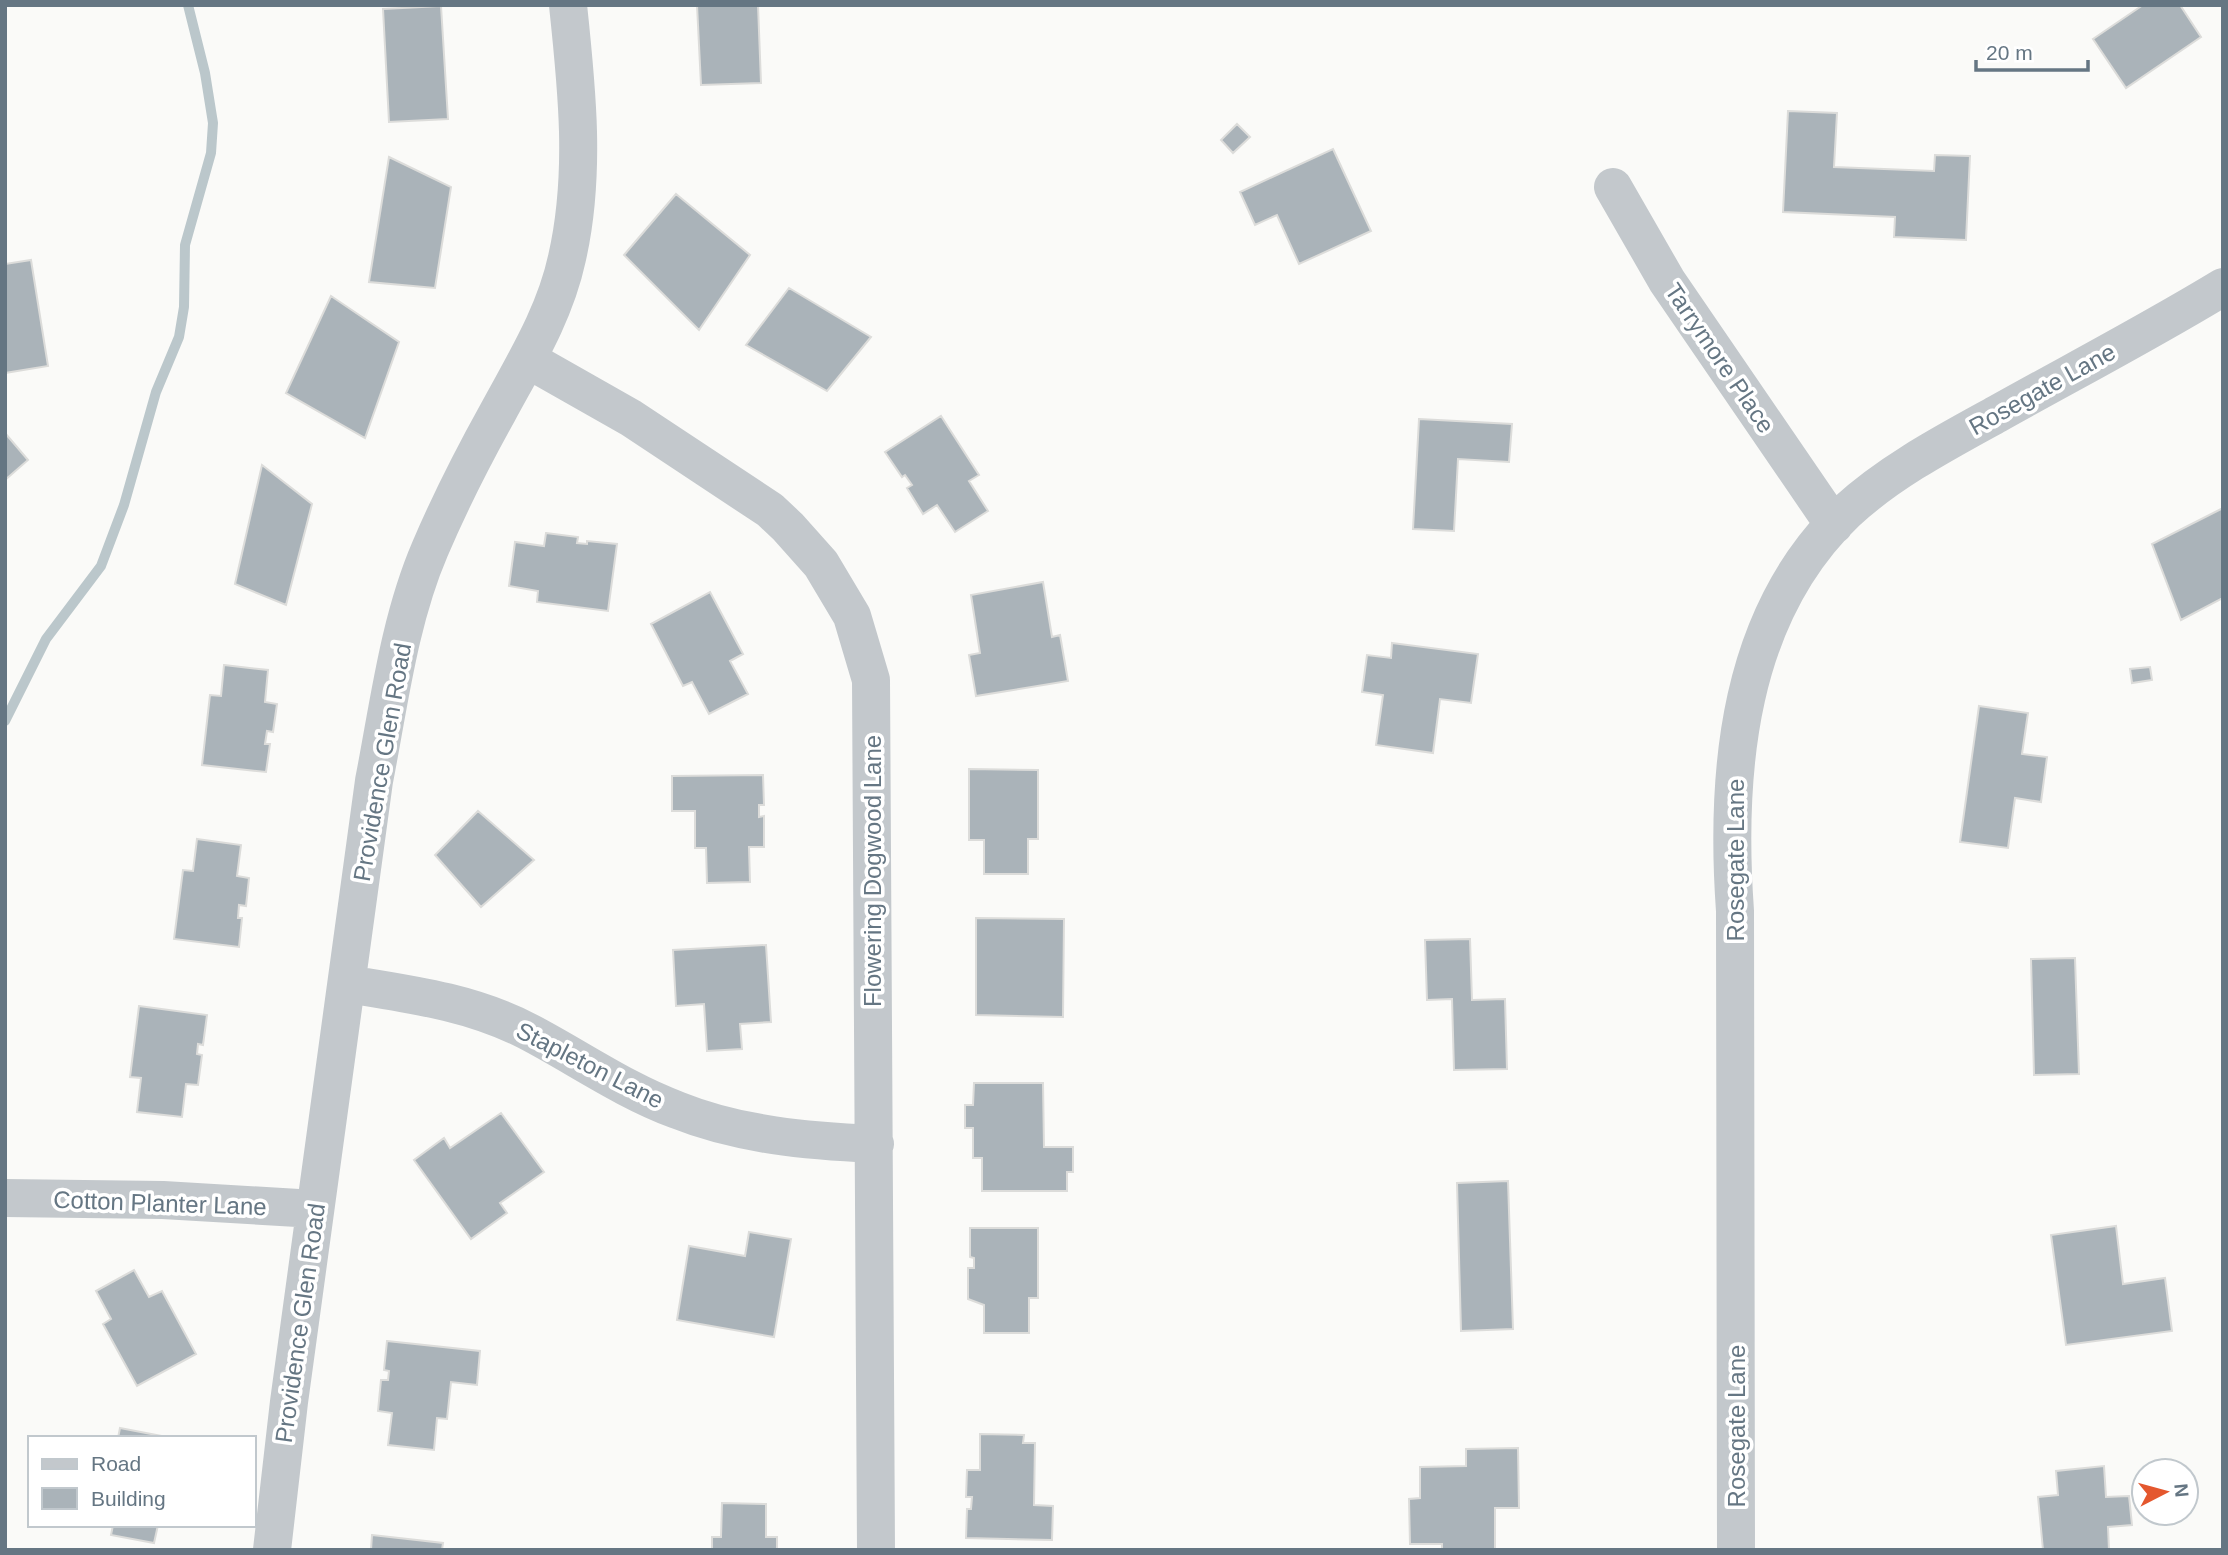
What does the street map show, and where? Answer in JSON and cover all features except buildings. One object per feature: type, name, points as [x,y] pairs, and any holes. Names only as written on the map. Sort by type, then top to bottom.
[{"type":"street","name":"Providence Glen Road","points":[[272,1550],[374,781],[409,616],[428,553],[469,464],[546,322],[562,279],[577,197],[579,162],[568,5]]},
{"type":"street","name":"Tarrymore Place","points":[[1613,187],[1667,281],[1834,525]]},
{"type":"street","name":"Rosegate Lane","points":[[1736,1550],[1735,911],[1730,845],[1731,806],[1739,730],[1746,694],[1771,616],[1797,570],[1834,525],[1882,483],[1961,434],[2223,287]]},
{"type":"street","name":"Flowering Dogwood Lane","points":[[527,359],[631,418],[770,510],[821,564],[852,616],[871,680],[876,1550]]},
{"type":"street","name":"Stapleton Lane","points":[[348,985],[438,999],[487,1014],[526,1030],[626,1088],[678,1111],[810,1141],[875,1144]]},
{"type":"street","name":"Cotton Planter Lane","points":[[5,1198],[163,1200],[316,1209]]},
{"type":"waterway","points":[[5,721],[46,639],[101,566],[124,505],[156,392],[179,337],[184,307],[185,245],[211,153],[213,123],[205,73],[188,5]]}]
